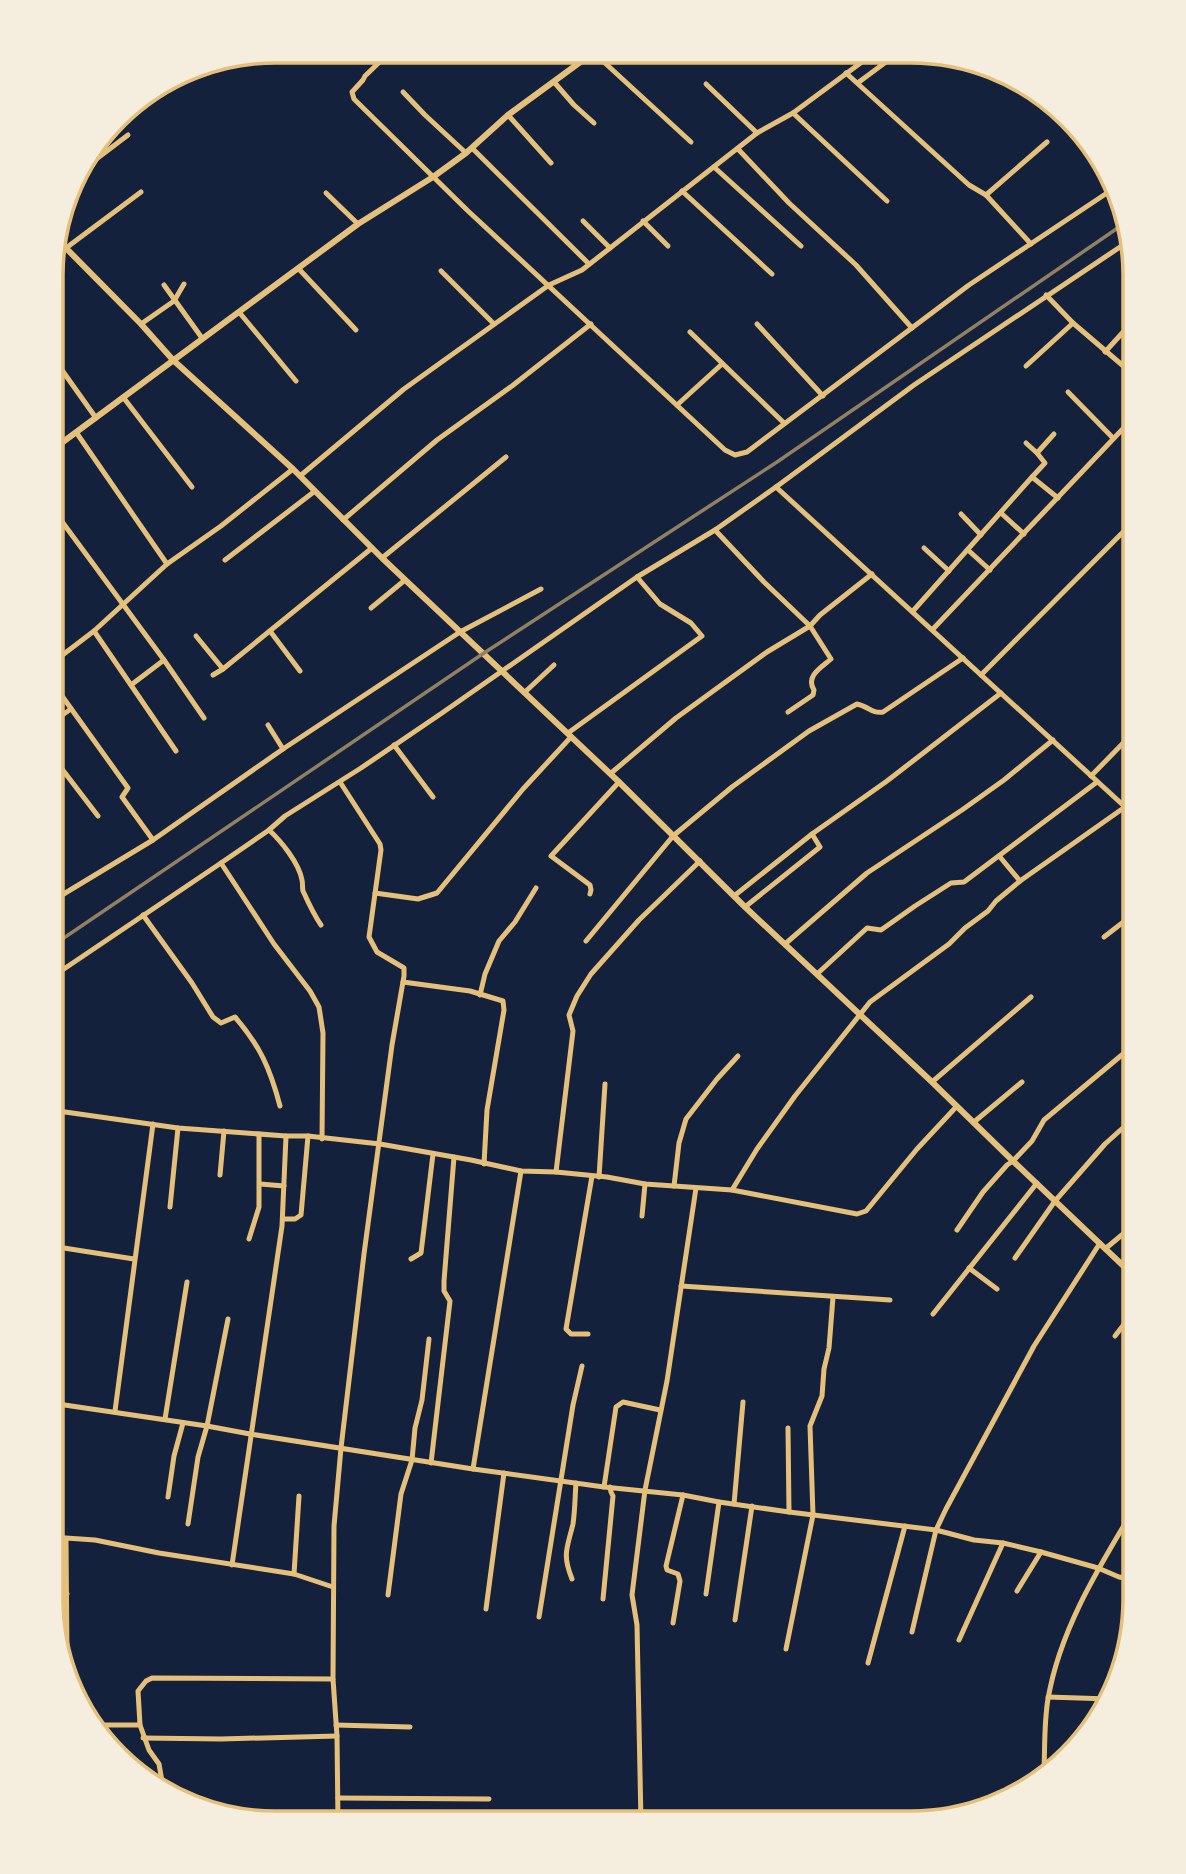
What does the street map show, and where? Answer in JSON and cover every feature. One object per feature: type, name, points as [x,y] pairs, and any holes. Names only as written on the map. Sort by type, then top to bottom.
[{"type":"street","points":[[379,63],[352,92],[354,99],[433,177],[725,450],[735,455],[747,452],[969,285],[1107,193]]},
{"type":"street","points":[[63,442],[358,224],[469,151],[508,115],[579,63]]},
{"type":"street","points":[[606,63],[691,142]]},
{"type":"street","points":[[300,476],[404,389],[549,285],[582,270],[757,133],[793,113],[859,63]]},
{"type":"street","points":[[859,82],[885,63]]},
{"type":"street","points":[[846,73],[969,185],[986,195],[1031,244]]},
{"type":"street","points":[[554,82],[594,123]]},
{"type":"street","points":[[706,84],[757,133]]},
{"type":"street","points":[[403,92],[425,116],[469,151],[589,264]]},
{"type":"street","points":[[793,113],[887,201]]},
{"type":"street","points":[[508,115],[551,163]]},
{"type":"street","points":[[99,157],[128,135]]},
{"type":"street","points":[[986,195],[1047,142]]},
{"type":"street","points":[[738,149],[856,265],[912,328]]},
{"type":"street","points":[[714,167],[801,246]]},
{"type":"street","points":[[682,191],[772,274]]},
{"type":"street","points":[[141,192],[66,248],[173,360],[293,469],[382,558],[619,782],[745,908],[1123,1265]]},
{"type":"street","points":[[326,193],[358,224]]},
{"type":"street","points":[[583,221],[610,248]]},
{"type":"street","points":[[643,221],[668,246]]},
{"type":"street","points":[[63,970],[637,577],[715,530],[914,385],[1121,246]]},
{"type":"street","points":[[298,268],[356,330]]},
{"type":"street","points":[[441,271],[494,324]]},
{"type":"street","points":[[141,324],[174,301],[184,284]]},
{"type":"street","points":[[164,285],[202,338]]},
{"type":"street","points":[[1046,295],[1073,323],[1123,366]]},
{"type":"street","points":[[239,312],[296,381]]},
{"type":"street","points":[[1026,366],[1073,323]]},
{"type":"street","points":[[343,520],[438,440],[591,324]]},
{"type":"street","points":[[757,324],[822,396]]},
{"type":"street","points":[[690,331],[784,423]]},
{"type":"street","points":[[1105,352],[1123,332]]},
{"type":"street","points":[[677,405],[722,364]]},
{"type":"street","points":[[63,372],[96,418]]},
{"type":"street","points":[[1068,392],[1113,438]]},
{"type":"street","points":[[123,397],[192,487]]},
{"type":"street","points":[[933,629],[1123,428]]},
{"type":"street","points":[[76,432],[167,565]]},
{"type":"street","points":[[1037,453],[1054,434]]},
{"type":"street","points":[[913,611],[1045,463],[1026,443]]},
{"type":"street","points":[[382,558],[506,457]]},
{"type":"street","points":[[63,655],[94,631],[167,565],[293,469]]},
{"type":"street","points":[[1032,477],[1058,498]]},
{"type":"street","points":[[776,487],[1123,805]]},
{"type":"street","points":[[225,559],[314,491]]},
{"type":"street","points":[[1001,513],[1024,534]]},
{"type":"street","points":[[961,514],[981,535]]},
{"type":"street","points":[[63,523],[204,718]]},
{"type":"street","points":[[715,530],[810,626],[831,659],[813,675],[810,684],[814,690],[813,695],[788,712]]},
{"type":"street","points":[[981,675],[1123,532]]},
{"type":"street","points":[[213,675],[372,548]]},
{"type":"street","points":[[924,548],[949,571]]},
{"type":"street","points":[[968,550],[990,570]]},
{"type":"street","points":[[610,774],[643,744],[767,652],[810,626],[872,574]]},
{"type":"street","points":[[374,893],[418,900],[437,894],[569,735],[702,636],[691,622],[660,604],[637,577]]},
{"type":"street","points":[[371,608],[405,580]]},
{"type":"street","points":[[63,894],[153,840],[283,749],[460,632],[541,589]]},
{"type":"street","points":[[94,631],[176,751]]},
{"type":"street","points":[[271,631],[300,671]]},
{"type":"street","points":[[196,636],[223,669]]},
{"type":"street","points":[[586,941],[673,836],[732,787],[809,731],[857,704],[873,712],[890,709],[963,658]]},
{"type":"street","points":[[131,685],[164,660]]},
{"type":"street","points":[[525,692],[554,665]]},
{"type":"street","points":[[734,896],[812,834],[895,775],[1001,693]]},
{"type":"street","points":[[63,698],[128,788],[122,797],[153,840]]},
{"type":"street","points":[[63,714],[71,709]]},
{"type":"street","points":[[268,725],[283,749]]},
{"type":"street","points":[[785,944],[867,873],[973,803],[1053,740]]},
{"type":"street","points":[[394,744],[433,797]]},
{"type":"street","points":[[1091,776],[1123,744]]},
{"type":"street","points":[[63,769],[99,816]]},
{"type":"street","points":[[338,1811],[333,1679],[334,1526],[364,1254],[391,1045],[404,968],[377,952],[369,937],[380,844],[340,782]]},
{"type":"street","points":[[590,894],[590,885],[551,856],[619,782]]},
{"type":"street","points":[[817,974],[867,928],[881,929],[951,883],[964,882],[1097,782]]},
{"type":"street","points":[[732,1190],[795,1096],[870,1002],[949,944],[1020,881],[1123,808]]},
{"type":"street","points":[[269,830],[283,844],[293,862],[314,915],[321,925]]},
{"type":"street","points":[[745,908],[820,847],[812,834]]},
{"type":"street","points":[[999,857],[1020,881]]},
{"type":"street","points":[[556,1172],[573,1031],[569,1015],[577,996],[591,974],[639,920],[700,861]]},
{"type":"street","points":[[220,863],[319,1007],[323,1033],[322,1139]]},
{"type":"street","points":[[480,995],[485,974],[499,941],[515,922],[536,888]]},
{"type":"street","points":[[144,915],[213,1017],[221,1023],[235,1017],[251,1036],[267,1063],[280,1106]]},
{"type":"street","points":[[1104,936],[1123,922]]},
{"type":"street","points":[[403,982],[470,991],[503,1001],[487,1110],[484,1164]]},
{"type":"street","points":[[932,1082],[1031,998]]},
{"type":"street","points":[[957,1230],[983,1192],[1032,1141],[1044,1120],[1123,1054]]},
{"type":"street","points":[[674,1186],[678,1143],[686,1119],[738,1056]]},
{"type":"street","points":[[974,1122],[1022,1082]]},
{"type":"street","points":[[588,1334],[571,1334],[566,1329],[596,1177],[605,1084]]},
{"type":"street","points":[[63,1112],[178,1128],[308,1136],[380,1144],[521,1171],[556,1172],[645,1184],[732,1190],[857,1214],[866,1211],[957,1106]]},
{"type":"street","points":[[115,1411],[153,1124]]},
{"type":"street","points":[[170,1207],[178,1128]]},
{"type":"street","points":[[1015,1258],[1055,1200],[1123,1128]]},
{"type":"street","points":[[220,1175],[224,1131]]},
{"type":"street","points":[[249,1239],[259,1207],[260,1134]]},
{"type":"street","points":[[232,1565],[250,1434],[272,1307],[283,1219],[286,1136]]},
{"type":"street","points":[[283,1219],[295,1219],[301,1214],[308,1136]]},
{"type":"street","points":[[411,1259],[421,1253],[433,1154]]},
{"type":"street","points":[[432,1463],[450,1301],[444,1291],[444,1281],[454,1157]]},
{"type":"street","points":[[473,1469],[521,1171]]},
{"type":"street","points":[[933,1314],[1037,1183]]},
{"type":"street","points":[[260,1184],[284,1186]]},
{"type":"street","points":[[642,1216],[645,1184]]},
{"type":"street","points":[[641,1811],[637,1625],[632,1595],[645,1490],[667,1381],[696,1188]]},
{"type":"street","points":[[912,1632],[936,1530],[1034,1346],[1103,1246],[1123,1232]]},
{"type":"street","points":[[63,1247],[134,1259]]},
{"type":"street","points":[[969,1268],[998,1289]]},
{"type":"street","points":[[165,1419],[187,1282]]},
{"type":"street","points":[[681,1286],[890,1300]]},
{"type":"street","points":[[786,1649],[813,1514],[810,1426],[822,1396],[833,1297]]},
{"type":"street","points":[[188,1524],[198,1457],[207,1426],[228,1319]]},
{"type":"street","points":[[1115,1336],[1123,1326]]},
{"type":"street","points":[[388,1595],[401,1494],[412,1460],[429,1339]]},
{"type":"street","points":[[539,1617],[560,1480],[582,1366]]},
{"type":"street","points":[[603,1599],[613,1496],[607,1487],[616,1407],[623,1402],[660,1410]]},
{"type":"street","points":[[734,1504],[743,1402]]},
{"type":"street","points":[[63,1404],[473,1469],[936,1530],[1041,1552],[1123,1578]]},
{"type":"street","points":[[168,1497],[183,1423]]},
{"type":"street","points":[[788,1428],[789,1512]]},
{"type":"street","points":[[486,1609],[504,1473]]},
{"type":"street","points":[[572,1579],[565,1561],[573,1523],[576,1483]]},
{"type":"street","points":[[673,1623],[680,1581],[677,1574],[667,1570],[666,1566],[683,1495]]},
{"type":"street","points":[[294,1574],[299,1496]]},
{"type":"street","points":[[706,1594],[719,1502]]},
{"type":"street","points":[[735,1620],[752,1507]]},
{"type":"street","points":[[868,1663],[905,1526]]},
{"type":"street","points":[[1044,1763],[1048,1698],[1063,1642],[1098,1568],[1123,1527]]},
{"type":"street","points":[[63,1539],[95,1540],[294,1574],[332,1587]]},
{"type":"street","points":[[66,1539],[66,1632]]},
{"type":"street","points":[[958,1640],[1003,1543]]},
{"type":"street","points":[[1017,1591],[1041,1552]]},
{"type":"street","points":[[63,1594],[67,1594]]},
{"type":"street","points":[[161,1778],[159,1764],[143,1738],[140,1725],[138,1691],[146,1681],[152,1678],[333,1679]]},
{"type":"street","points":[[1048,1698],[1098,1699]]},
{"type":"street","points":[[105,1725],[140,1725]]},
{"type":"street","points":[[336,1726],[410,1727]]},
{"type":"street","points":[[143,1738],[221,1739],[337,1735]]},
{"type":"street","points":[[338,1798],[489,1799]]},
{"type":"railway","points":[[63,939],[484,653],[777,462],[1117,228]]}]
